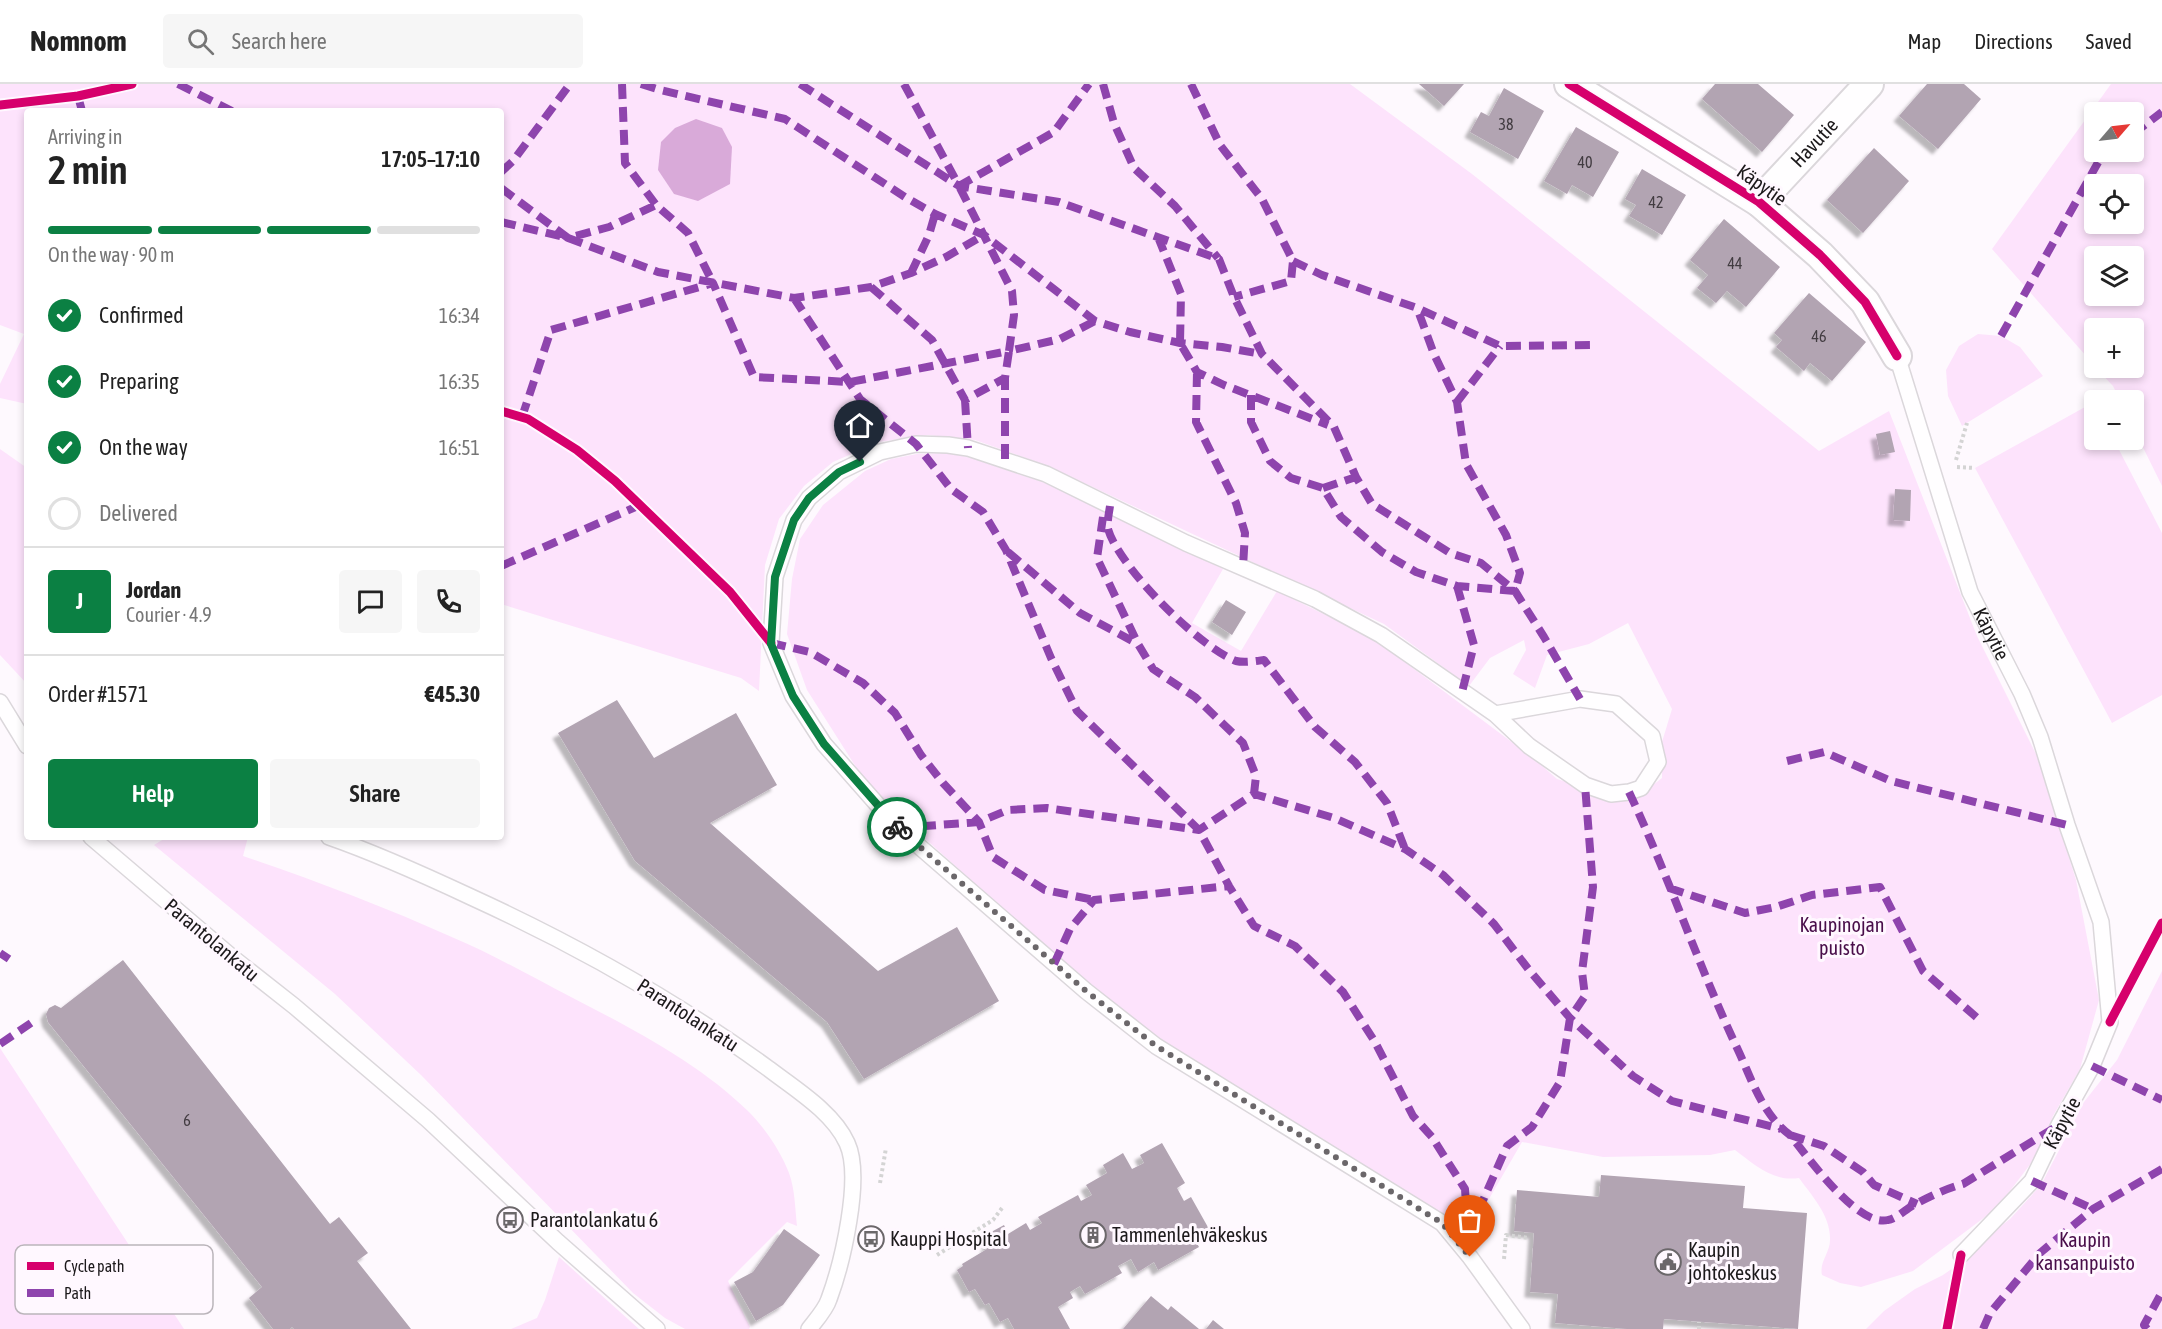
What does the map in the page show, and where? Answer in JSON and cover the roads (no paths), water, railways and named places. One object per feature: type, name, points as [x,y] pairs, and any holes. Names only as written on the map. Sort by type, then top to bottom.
[{"type":"street","name":"Käpytie","points":[[1569,84],[1759,202],[1820,255],[1865,302],[1897,356]]},
{"type":"street","name":"Havutie","points":[[1759,202],[1869,84]]},
{"type":"lane","name":"Käpytie","points":[[1897,356],[1971,592],[2022,694],[2040,737],[2067,825],[2101,922],[2110,1022],[2092,1066],[2059,1125],[2032,1181],[1961,1255]]},
{"type":"lane","points":[[1495,714],[1580,699],[1616,704],[1652,736],[1658,762],[1641,788],[1629,792],[1611,794],[1585,785],[1529,746],[1495,714],[1382,634],[1316,599],[1186,543],[1046,474],[1005,459],[948,445],[916,444],[880,452],[839,472],[809,498],[794,520],[775,577],[771,644],[793,696],[824,744],[898,828],[1086,991],[1156,1046],[1442,1223],[1470,1257],[1522,1329]]},
{"type":"lane","points":[[0,702],[24,741]]},
{"type":"lane","name":"Parantolankatu","points":[[95,840],[428,1120],[558,1242],[657,1329]]},
{"type":"lane","name":"Parantolankatu","points":[[338,840],[378,854],[528,923],[625,975],[715,1030],[826,1114],[847,1143],[853,1171],[846,1235],[829,1301],[809,1329]]},
{"type":"place","name":"Parantolankatu 6","points":[[510,1220]]},
{"type":"place","name":"Tammenlehväkeskus","points":[[1093,1235]]},
{"type":"place","name":"Kauppi Hospital","points":[[871,1239]]},
{"type":"place","name":"Kaupin johtokeskus","points":[[1668,1262]]},
{"type":"park label","name":"Kaupinojan puisto","points":[[1842,936]]},
{"type":"park label","name":"Kaupin kansanpuisto","points":[[2085,1252]]}]
